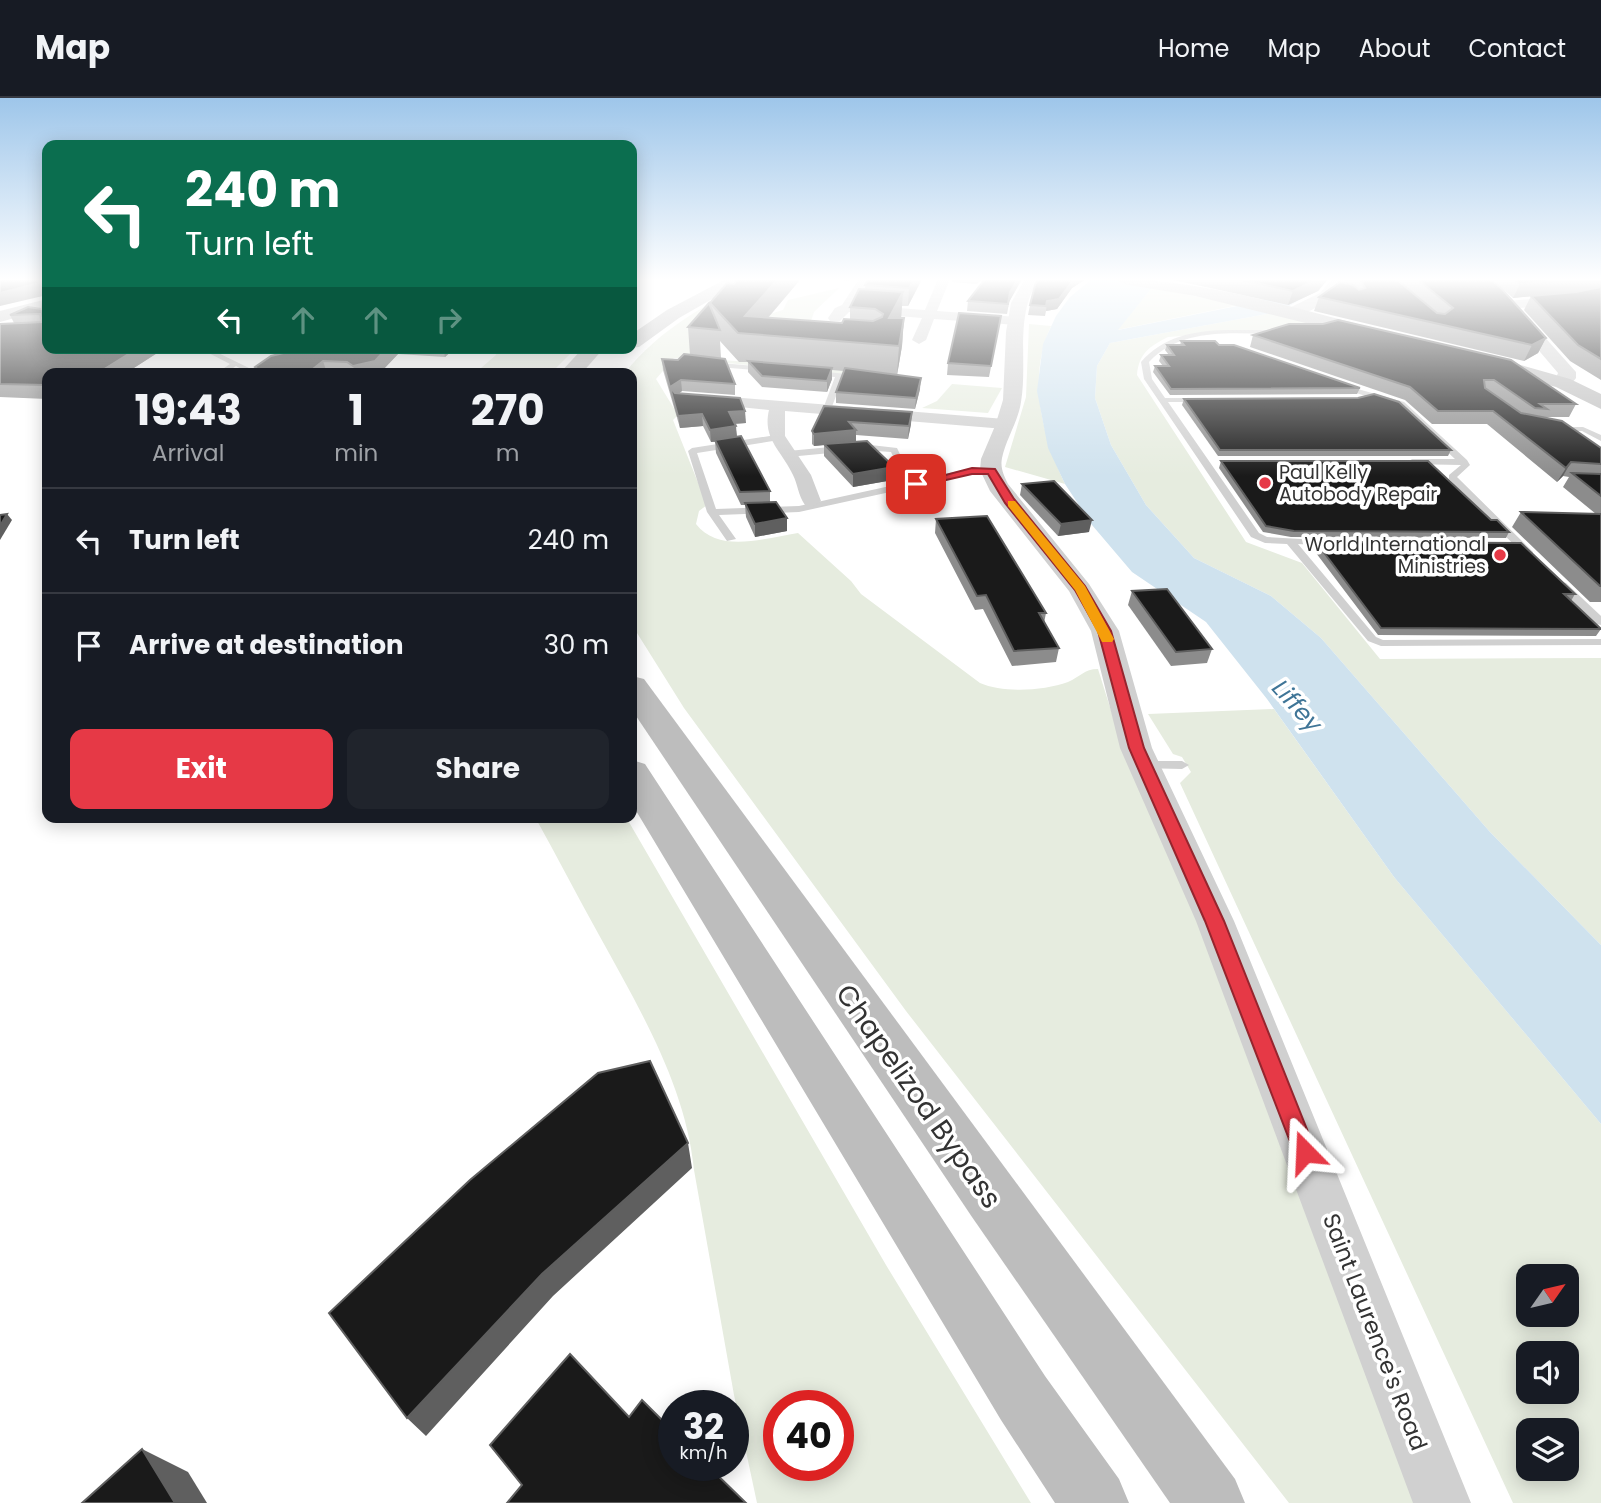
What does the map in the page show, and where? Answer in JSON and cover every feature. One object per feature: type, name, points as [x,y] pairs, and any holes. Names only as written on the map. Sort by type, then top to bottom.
[{"type":"main road","points":[[575,368],[588,354]]},
{"type":"main road","points":[[1457,354],[1563,383],[1588,393],[1601,402]]},
{"type":"main road","name":"Chapelizod Bypass","points":[[637,694],[919,1098],[1211,1503]]},
{"type":"main road","points":[[637,781],[1023,1398],[1095,1503]]},
{"type":"street","points":[[991,471],[991,459],[1005,424],[1013,393],[1016,345]]},
{"type":"street","points":[[1543,345],[1567,372],[1563,383]]},
{"type":"street","points":[[693,399],[1005,424]]},
{"type":"street","points":[[778,405],[773,423],[776,438],[803,477],[806,494],[812,501]]},
{"type":"street","name":"Saint Laurence's Road","points":[[991,471],[1009,501],[1080,589],[1105,631],[1136,748],[1163,765],[1214,921],[1442,1503]]},
{"type":"lane","points":[[1165,345],[1152,352],[1145,362],[1148,379],[1255,534],[1265,540],[1291,543],[1345,544]]},
{"type":"lane","points":[[216,354],[245,368]]},
{"type":"lane","points":[[228,368],[236,363]]},
{"type":"lane","points":[[702,363],[776,369]]},
{"type":"lane","points":[[802,372],[875,378]]},
{"type":"lane","points":[[827,409],[839,375]]},
{"type":"lane","points":[[1335,383],[1401,404],[1464,462],[1466,465],[1452,477],[1537,561]]},
{"type":"lane","points":[[1356,400],[1370,395]]},
{"type":"lane","points":[[1161,400],[1217,400]]},
{"type":"lane","points":[[1544,428],[1583,429],[1601,438]]},
{"type":"lane","points":[[1556,429],[1572,440]]},
{"type":"lane","points":[[731,539],[712,512],[692,451],[776,438]]},
{"type":"lane","points":[[788,454],[862,447],[894,450],[905,473]]},
{"type":"lane","points":[[1204,462],[1218,462]]},
{"type":"lane","points":[[1396,462],[1464,462]]},
{"type":"lane","points":[[712,512],[799,509],[972,471],[991,471]]},
{"type":"lane","points":[[1291,543],[1372,639],[1381,643],[1601,642]]},
{"type":"lane","points":[[1505,544],[1518,544]]},
{"type":"lane","points":[[1555,579],[1601,622]]},
{"type":"shaded area","points":[[651,345],[697,345],[695,347],[721,360],[839,368],[854,375],[674,358],[656,379],[678,415],[673,420],[707,505],[699,511],[696,524],[706,533],[717,539],[743,542],[798,533],[851,581],[861,594],[980,683],[1000,688],[1035,689],[1068,682],[1098,669],[1114,720],[1199,918],[1419,1503],[1289,1503],[906,1011],[684,708],[637,633],[637,368],[629,368]]},
{"type":"shaded area","points":[[1028,345],[1045,345],[1040,366],[1040,406],[1050,446],[1065,484],[1005,467],[1026,397]]},
{"type":"shaded area","points":[[1109,345],[1154,345],[1140,361],[1137,375],[1246,542],[1302,563],[1380,659],[1601,658],[1601,945],[1490,832],[1321,638],[1271,596],[1194,558],[1146,505],[1111,445],[1095,398],[1097,366]]},
{"type":"shaded area","points":[[570,354],[556,368],[481,368],[496,355]]},
{"type":"shaded area","points":[[952,384],[1002,388],[988,413],[922,408],[937,401]]},
{"type":"shaded area","points":[[1274,709],[1394,877],[1601,1124],[1601,1503],[1513,1503],[1180,783],[1191,772],[1182,757],[1173,754],[1148,714]]},
{"type":"shaded area","points":[[538,823],[629,823],[886,1265],[1031,1503],[757,1503],[749,1465],[749,1390],[733,1390],[689,1139],[671,1078],[645,1019]]},
{"type":"water","name":"Liffey","points":[[1043,345],[1109,345],[1097,366],[1095,398],[1111,445],[1146,505],[1194,558],[1271,596],[1321,638],[1490,832],[1601,945],[1601,1124],[1394,877],[1267,699],[1206,622],[1132,572],[1092,525],[1065,484],[1048,448],[1037,391]]},
{"type":"building","points":[[0,345],[42,345],[42,354],[128,354],[106,368],[42,368],[42,385],[0,384]]},
{"type":"building","points":[[952,345],[995,345],[991,366],[948,363]]},
{"type":"building","points":[[1167,345],[1234,345],[1360,388],[1171,389],[1155,366],[1169,366],[1161,355],[1174,355]]},
{"type":"building","points":[[1282,345],[1444,345],[1511,360],[1576,404],[1540,404],[1547,409],[1535,408],[1494,380],[1484,380],[1485,388],[1521,413],[1562,421],[1601,448],[1601,464],[1571,462],[1566,468],[1493,411],[1438,411],[1410,387]]},
{"type":"building","points":[[1578,345],[1601,345],[1601,359]]},
{"type":"building","points":[[381,354],[375,361],[353,366],[347,362],[323,361],[314,368],[255,367],[271,356]]},
{"type":"building","points":[[684,354],[725,359],[735,384],[681,380],[670,387],[675,393],[740,398],[745,411],[729,412],[736,426],[710,430],[702,414],[678,416],[662,359],[678,360]]},
{"type":"building","points":[[748,361],[832,368],[827,381],[762,376]]},
{"type":"building","points":[[845,368],[921,378],[916,398],[836,392]]},
{"type":"building","points":[[1374,394],[1399,402],[1451,450],[1220,450],[1184,399],[1358,398]]},
{"type":"building","points":[[824,406],[912,412],[909,426],[849,422],[856,430],[814,434],[812,431]]},
{"type":"building","points":[[741,436],[770,491],[740,492],[715,440]]},
{"type":"building","points":[[867,441],[894,467],[853,474],[824,444]]},
{"type":"building","points":[[1221,461],[1428,461],[1491,520],[1497,520],[1509,532],[1294,531],[1266,526]]},
{"type":"building","points":[[1572,473],[1601,474],[1601,496]]},
{"type":"building","points":[[1054,481],[1092,520],[1061,524],[1022,484]]},
{"type":"building","points":[[776,502],[787,518],[755,524],[745,503]]},
{"type":"building","points":[[1521,512],[1601,514],[1601,586],[1600,586]]},
{"type":"building","points":[[7,514],[0,526],[0,515]]},
{"type":"building","points":[[987,516],[1046,613],[1039,613],[1059,648],[1014,651],[986,595],[977,596],[936,519]]},
{"type":"building","points":[[1316,542],[1521,543],[1575,594],[1564,594],[1601,629],[1381,628]]},
{"type":"building","points":[[1167,589],[1212,649],[1176,652],[1132,591]]},
{"type":"building","points":[[650,1061],[688,1143],[542,1274],[407,1418],[329,1313],[470,1180],[598,1073]]},
{"type":"building","points":[[570,1354],[629,1417],[642,1400],[658,1416],[658,1481],[723,1481],[746,1503],[507,1503],[522,1485],[490,1445]]},
{"type":"building","points":[[142,1449],[175,1503],[82,1503]]},
{"type":"slow traffic","points":[[1011,503],[1080,589],[1107,639]]},
{"type":"place","name":"Paul Kelly Autobody Repair","points":[[1265,483]]},
{"type":"place","name":"World International Ministries","points":[[1500,555]]},
{"type":"route","points":[[916,484],[972,471],[991,471],[1009,501],[1080,589],[1105,631],[1136,748],[1214,921],[1305,1152]]}]
